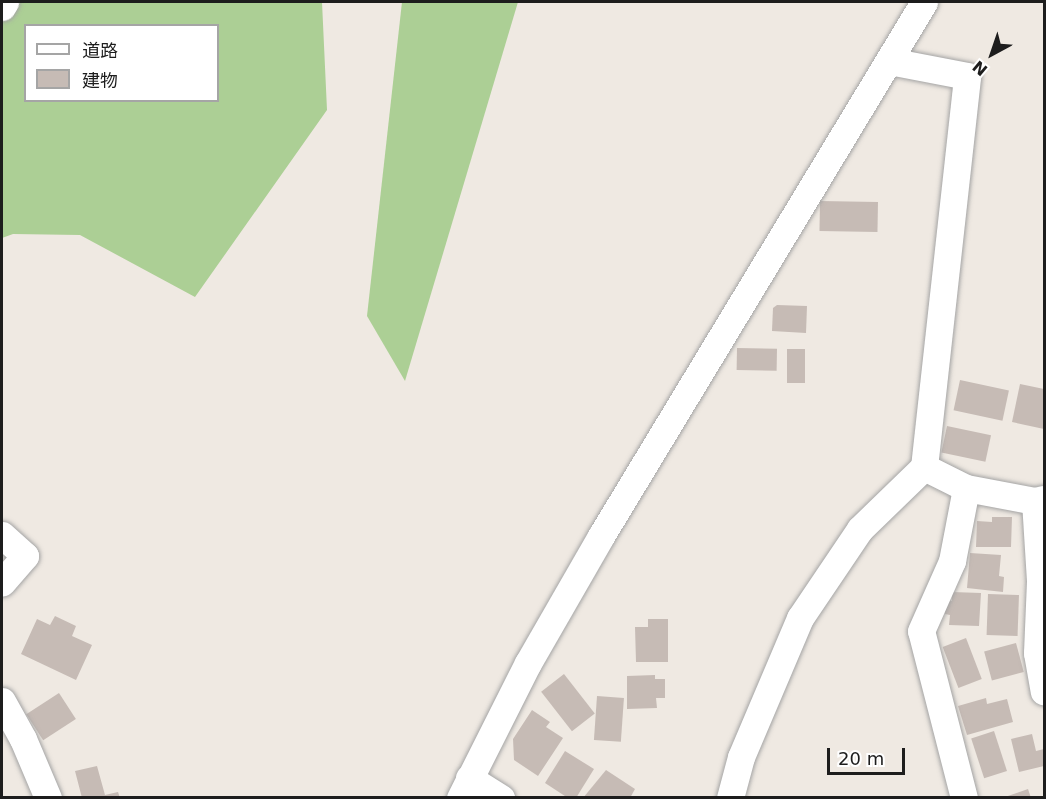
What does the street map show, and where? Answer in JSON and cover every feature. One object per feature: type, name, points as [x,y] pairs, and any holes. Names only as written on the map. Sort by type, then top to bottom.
[{"type":"street","points":[[2,7],[5,2]]},
{"type":"street","points":[[501,798],[465,788],[528,663],[601,536],[924,2]]},
{"type":"street","points":[[730,798],[741,757],[800,618],[860,529],[924,467],[967,76],[889,61]]},
{"type":"street","points":[[924,467],[966,488],[1040,500],[1037,653],[1044,691]]},
{"type":"street","points":[[964,798],[921,631],[952,561],[966,488]]},
{"type":"street","points":[[2,535],[25,556],[2,582]]},
{"type":"street","points":[[2,701],[23,739],[48,798]]},
{"type":"green space","points":[[2,2],[322,2],[327,110],[195,297],[80,235],[13,234],[2,238]]},
{"type":"green space","points":[[402,2],[518,2],[405,381],[367,316]]},
{"type":"building","points":[[820,201],[878,202],[877,232],[819,231]]},
{"type":"building","points":[[777,305],[807,306],[806,333],[772,331],[773,308]]},
{"type":"building","points":[[737,348],[777,349],[777,371],[737,370]]},
{"type":"building","points":[[787,349],[805,349],[805,383],[787,383]]},
{"type":"building","points":[[960,380],[1009,390],[1002,421],[954,410]]},
{"type":"building","points":[[1020,384],[1044,389],[1044,429],[1012,422]]},
{"type":"building","points":[[947,426],[991,435],[985,462],[941,452]]},
{"type":"building","points":[[992,517],[1012,517],[1011,547],[976,547],[977,521],[992,522]]},
{"type":"building","points":[[970,553],[1001,555],[999,576],[1004,577],[1003,592],[967,588]]},
{"type":"building","points":[[952,592],[981,593],[979,626],[949,625],[950,615],[945,614],[945,600],[952,601]]},
{"type":"building","points":[[988,594],[1019,595],[1018,636],[987,635]]},
{"type":"building","points":[[55,616],[76,626],[72,636],[92,645],[76,680],[21,654],[37,619],[50,625]]},
{"type":"building","points":[[648,619],[668,619],[668,662],[636,662],[635,627],[648,627]]},
{"type":"building","points":[[966,638],[982,679],[958,688],[943,647]]},
{"type":"building","points":[[1016,643],[1024,672],[992,681],[984,652]]},
{"type":"building","points":[[564,674],[595,713],[572,731],[541,692]]},
{"type":"building","points":[[655,675],[655,679],[665,679],[665,698],[656,698],[657,708],[627,709],[627,676]]},
{"type":"building","points":[[59,693],[76,719],[43,740],[26,714]]},
{"type":"building","points":[[597,696],[624,698],[621,742],[594,740]]},
{"type":"building","points":[[986,698],[987,704],[1007,699],[1013,722],[967,735],[958,706]]},
{"type":"building","points":[[532,710],[550,722],[546,727],[563,738],[538,776],[514,760],[513,739]]},
{"type":"building","points":[[994,731],[1007,771],[984,778],[971,738]]},
{"type":"building","points":[[1032,734],[1036,751],[1044,749],[1044,766],[1019,772],[1011,739]]},
{"type":"building","points":[[565,751],[594,769],[576,798],[568,798],[545,783]]},
{"type":"building","points":[[97,766],[105,795],[118,792],[120,798],[82,798],[75,771]]},
{"type":"building","points":[[606,770],[635,789],[630,798],[583,798]]},
{"type":"building","points":[[1028,789],[1031,798],[1005,798],[1005,797]]}]
